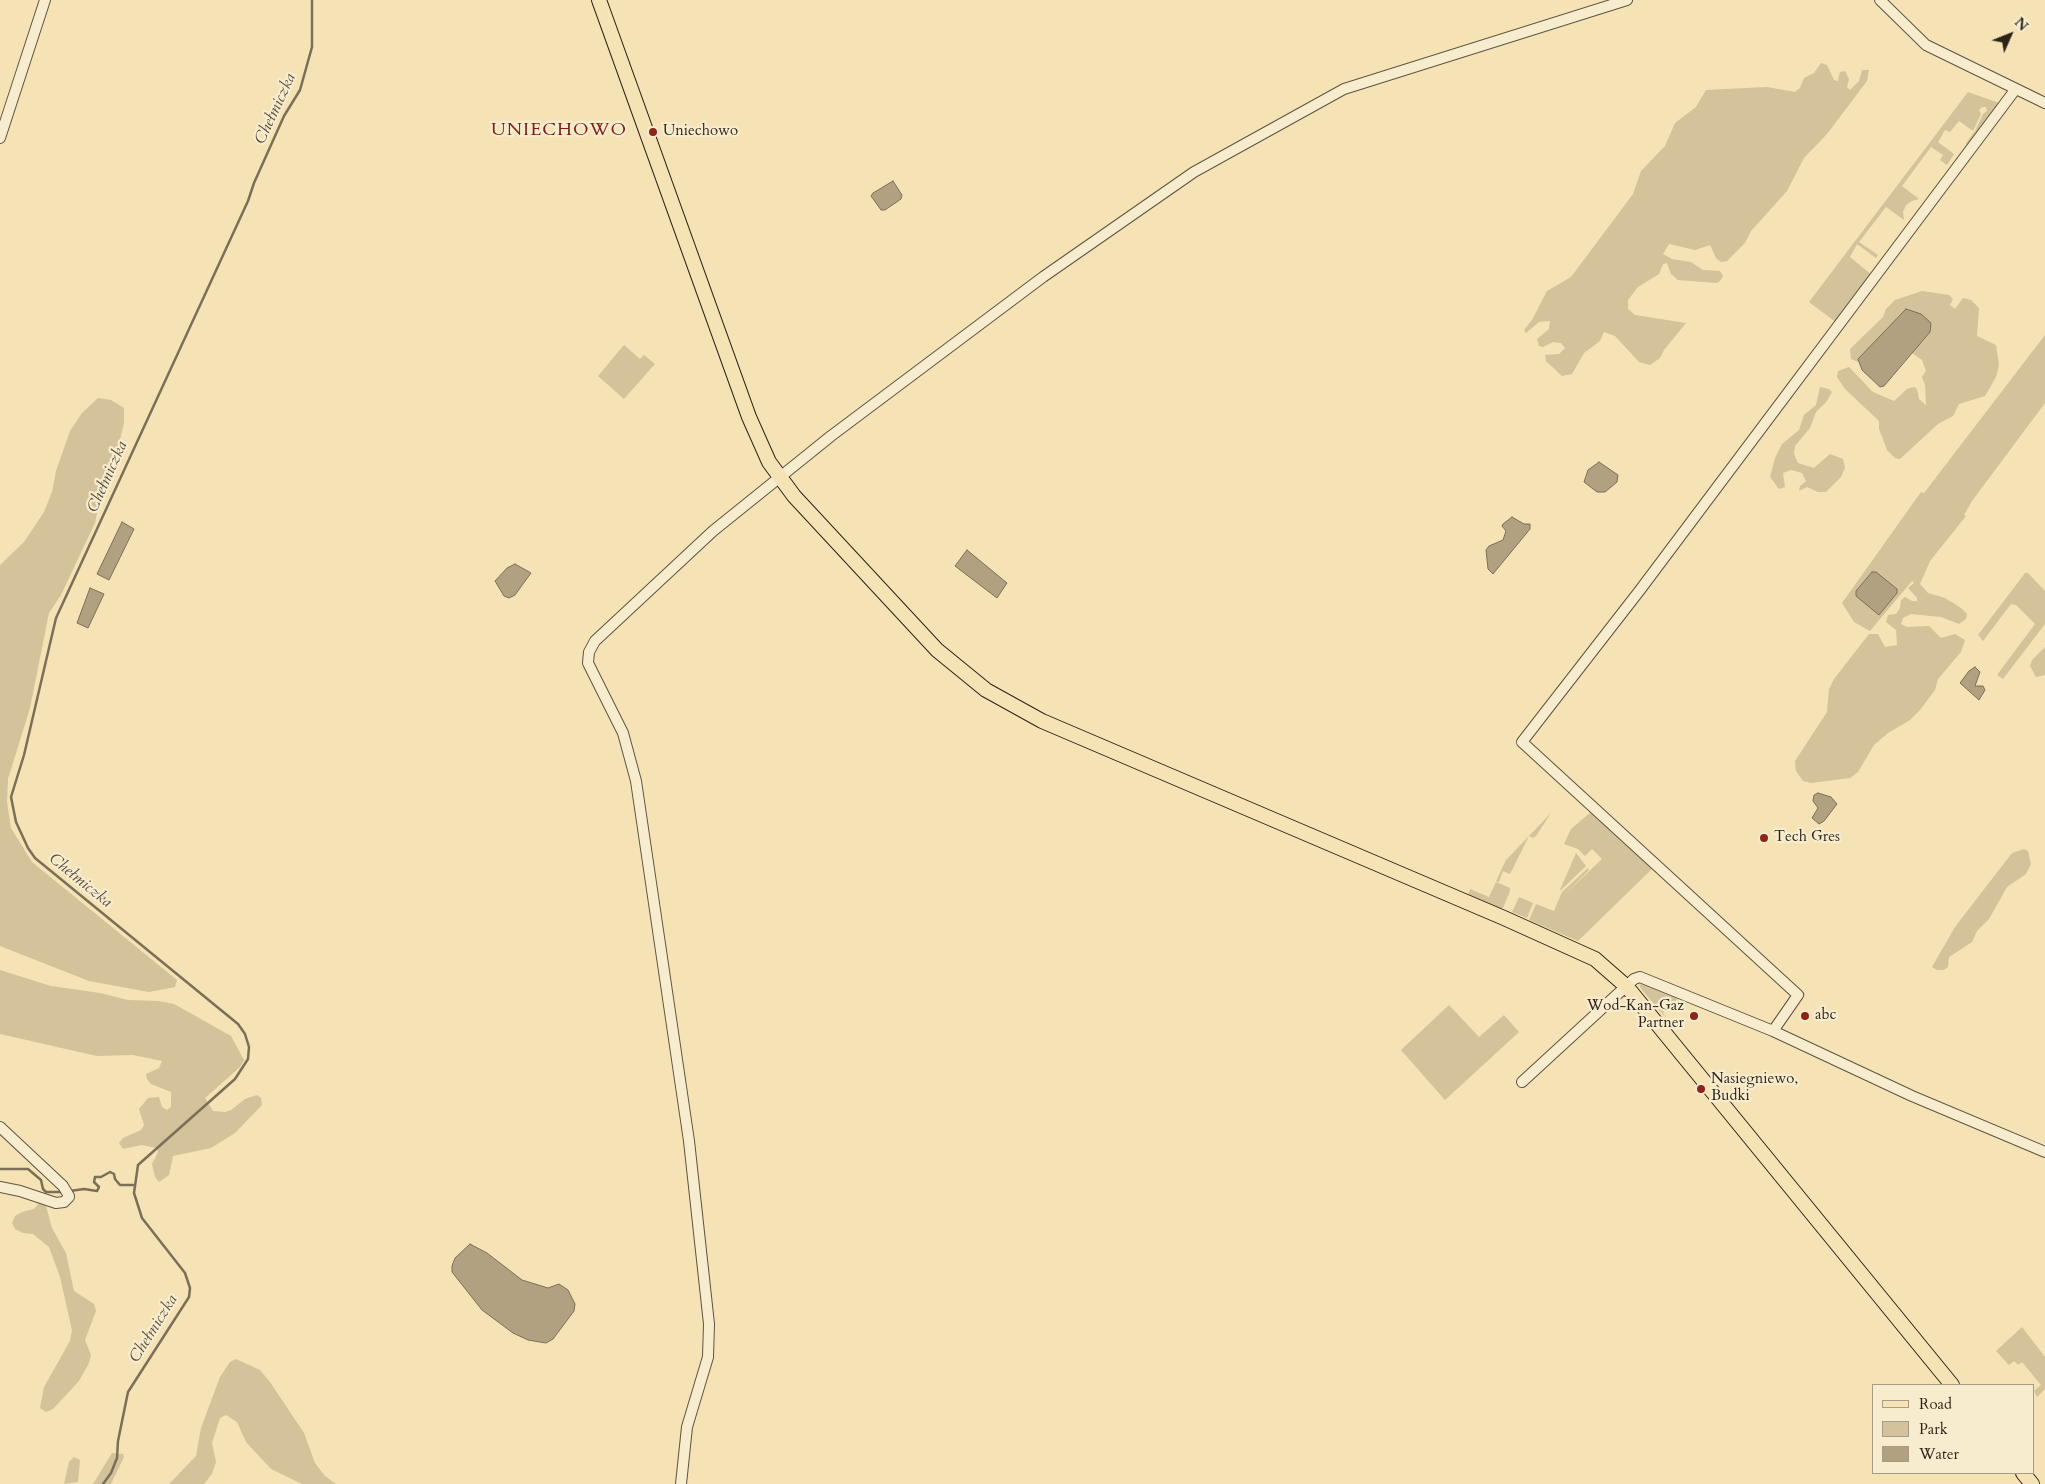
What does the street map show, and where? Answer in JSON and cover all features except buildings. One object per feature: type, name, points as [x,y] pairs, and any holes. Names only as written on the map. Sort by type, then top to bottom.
[{"type":"main road","points":[[599,0],[762,449],[779,477],[937,650],[969,677],[1003,700],[1066,732],[1584,954],[1605,967],[1626,987],[1951,1384]]},
{"type":"main road","points":[[2024,1474],[2032,1484]]},
{"type":"street","points":[[0,138],[45,0]]},
{"type":"street","points":[[681,1484],[687,1427],[703,1379],[709,1348],[709,1324],[693,1182],[634,771],[623,732],[592,674],[588,656],[595,641],[713,531],[779,477],[1043,277],[1194,172],[1344,89],[1626,0]]},
{"type":"street","points":[[1880,0],[1926,45],[2045,103]]},
{"type":"street","points":[[1773,1031],[1798,995],[1522,742],[1640,590],[2015,90]]},
{"type":"street","points":[[1522,1082],[1634,979],[1647,979],[1773,1031],[1912,1096],[2045,1152]]},
{"type":"street","points":[[0,1127],[68,1194],[64,1202],[56,1203],[20,1191],[0,1187]]},
{"type":"green space","points":[[1821,63],[1827,65],[1834,80],[1838,81],[1840,72],[1845,71],[1849,79],[1847,87],[1850,90],[1859,81],[1862,70],[1869,70],[1867,81],[1827,134],[1804,158],[1787,191],[1751,231],[1745,243],[1727,261],[1721,262],[1716,258],[1710,245],[1695,250],[1669,244],[1663,254],[1672,259],[1691,262],[1703,270],[1720,271],[1723,276],[1720,281],[1717,283],[1678,280],[1671,274],[1667,263],[1663,264],[1659,274],[1638,287],[1628,300],[1628,309],[1635,315],[1686,323],[1664,350],[1660,358],[1650,365],[1639,362],[1615,336],[1604,332],[1600,341],[1584,353],[1572,374],[1562,376],[1546,361],[1545,355],[1559,354],[1565,348],[1561,343],[1553,342],[1543,347],[1539,346],[1537,339],[1549,329],[1550,321],[1539,322],[1526,333],[1524,330],[1532,320],[1547,291],[1571,277],[1633,194],[1641,171],[1665,146],[1675,123],[1696,107],[1706,90],[1767,87],[1795,92],[1800,88],[1804,78],[1814,73]]},
{"type":"green space","points":[[1968,92],[2002,104],[1967,146],[1966,143],[1975,131],[1983,114],[1987,111],[1986,107],[1982,107],[1979,110],[1981,114],[1973,131],[1959,121],[1950,132],[1945,130],[1938,142],[1954,154],[1947,165],[1940,160],[1943,155],[1931,147],[1902,186],[1919,199],[1906,205],[1903,212],[1904,220],[1886,207],[1859,242],[1878,255],[1876,258],[1857,244],[1850,257],[1872,275],[1837,323],[1809,302]]},
{"type":"green space","points":[[1922,291],[1949,295],[1953,299],[1950,305],[1955,309],[1963,298],[1971,300],[1979,308],[1977,336],[1996,345],[1999,365],[1996,377],[1985,396],[1959,404],[1953,416],[1938,424],[1900,459],[1895,458],[1887,450],[1879,429],[1879,421],[1845,389],[1837,377],[1838,371],[1849,367],[1873,392],[1894,401],[1907,389],[1914,387],[1917,389],[1919,399],[1926,405],[1925,385],[1922,377],[1926,371],[1922,360],[1912,353],[1858,362],[1851,359],[1850,349],[1883,317],[1886,309],[1895,300]]},
{"type":"green space","points":[[2045,335],[2045,403],[1972,501],[1964,515],[1966,516],[1930,561],[1920,584],[1928,593],[1945,598],[1961,608],[1967,614],[1966,619],[1959,624],[1941,617],[1911,614],[1903,618],[1901,624],[1907,627],[1929,626],[1941,638],[1955,634],[1965,640],[1961,652],[1938,679],[1935,690],[1920,710],[1910,720],[1888,733],[1874,745],[1858,772],[1850,778],[1811,783],[1803,781],[1796,771],[1795,761],[1827,712],[1829,689],[1834,679],[1869,634],[1878,634],[1885,647],[1897,645],[1896,630],[1886,622],[1888,615],[1896,614],[1900,608],[1901,600],[1905,597],[1912,601],[1917,601],[1917,598],[1908,588],[1914,583],[1912,581],[1870,631],[1854,622],[1842,603],[1921,492],[1924,493]]},
{"type":"green space","points":[[624,345],[640,359],[644,355],[655,364],[624,399],[598,376]]},
{"type":"green space","points":[[1820,387],[1829,389],[1832,392],[1827,401],[1816,412],[1810,428],[1795,446],[1794,454],[1798,463],[1814,468],[1830,454],[1843,459],[1845,468],[1841,477],[1826,492],[1818,492],[1807,487],[1799,491],[1800,486],[1806,481],[1802,473],[1791,470],[1783,473],[1785,487],[1779,489],[1770,477],[1775,458],[1782,444],[1799,430],[1804,415],[1816,405]]},
{"type":"green space","points":[[98,398],[111,400],[124,408],[124,423],[118,448],[103,482],[95,523],[61,595],[49,613],[30,708],[8,779],[7,802],[11,828],[32,862],[177,980],[175,987],[149,992],[89,981],[0,946],[0,565],[24,542],[44,512],[52,492],[56,471],[70,431],[82,413]]},
{"type":"green space","points":[[2025,573],[2028,573],[2045,591],[2045,624],[2003,679],[1997,675],[2035,624],[2016,605],[2011,604],[1983,641],[1978,635]]},
{"type":"green space","points":[[2045,647],[2045,675],[2036,677],[2030,666],[2032,660]]},
{"type":"green space","points":[[1577,798],[1655,866],[1578,941],[1529,920],[1536,904],[1554,911],[1562,892],[1588,868],[1589,870],[1563,896],[1602,859],[1592,849],[1585,856],[1578,849],[1564,844],[1571,829],[1591,812]]},
{"type":"green space","points":[[1551,813],[1536,836],[1533,838],[1529,836],[1510,874],[1503,871],[1499,882],[1496,881],[1506,860]]},
{"type":"green space","points":[[2024,849],[2028,851],[2031,864],[2026,874],[2007,887],[1989,919],[1977,931],[1972,942],[1949,957],[1948,967],[1944,970],[1937,970],[1932,967],[1955,927],[2012,853]]},
{"type":"green space","points":[[1576,853],[1586,866],[1560,890]]},
{"type":"green space","points":[[1496,882],[1510,888],[1503,908],[1499,909],[1471,896],[1467,898],[1470,889],[1489,897]]},
{"type":"green space","points":[[1519,897],[1533,903],[1527,918],[1512,912]]},
{"type":"green space","points":[[0,970],[51,986],[100,993],[128,1000],[159,1001],[174,1004],[231,1036],[244,1060],[240,1067],[205,1098],[213,1111],[225,1112],[231,1110],[245,1099],[257,1095],[261,1098],[262,1105],[235,1133],[211,1148],[173,1156],[169,1175],[159,1182],[155,1177],[152,1164],[158,1152],[157,1148],[142,1145],[123,1149],[119,1143],[123,1138],[141,1130],[144,1125],[139,1109],[148,1098],[159,1097],[162,1107],[167,1110],[171,1107],[171,1092],[151,1084],[146,1074],[159,1068],[162,1061],[133,1055],[97,1056],[0,1034]]},
{"type":"green space","points":[[1646,982],[1678,994],[1677,1000],[1663,1013],[1666,1018],[1639,985]]},
{"type":"green space","points":[[1449,1005],[1479,1037],[1504,1015],[1519,1032],[1445,1100],[1401,1050]]},
{"type":"green space","points":[[40,1202],[46,1206],[52,1228],[66,1253],[74,1291],[94,1304],[96,1311],[85,1340],[91,1355],[89,1363],[79,1381],[53,1409],[46,1412],[40,1408],[44,1387],[70,1341],[72,1330],[60,1277],[49,1247],[33,1234],[23,1233],[15,1229],[12,1223],[15,1216],[34,1209]]},
{"type":"green space","points":[[2022,1327],[2045,1357],[2045,1389],[2037,1397],[2035,1390],[2041,1385],[2022,1362],[2018,1365],[2014,1361],[2009,1365],[1996,1351]]},
{"type":"green space","points":[[236,1359],[260,1370],[270,1382],[304,1433],[315,1463],[325,1476],[336,1484],[302,1484],[271,1469],[246,1442],[237,1422],[226,1415],[220,1418],[217,1427],[212,1443],[216,1462],[212,1474],[204,1484],[169,1484],[196,1456],[201,1428],[220,1377],[230,1362]]},
{"type":"green space","points":[[112,1453],[123,1454],[124,1457],[111,1484],[93,1484]]},
{"type":"green space","points":[[74,1457],[80,1460],[78,1482],[64,1484],[69,1462]]},
{"type":"water","points":[[893,181],[902,195],[901,199],[885,210],[881,210],[871,196]]},
{"type":"water","points":[[1906,309],[1921,314],[1931,323],[1930,332],[1884,386],[1880,387],[1862,370],[1858,359]]},
{"type":"water","points":[[1599,462],[1618,475],[1617,482],[1605,492],[1597,492],[1584,482],[1588,470]]},
{"type":"water","points":[[1512,517],[1524,524],[1530,524],[1530,529],[1493,574],[1488,569],[1486,550],[1489,546],[1503,540],[1506,531],[1502,526]]},
{"type":"water","points":[[122,522],[134,529],[109,580],[97,574]]},
{"type":"water","points":[[967,550],[1007,583],[997,598],[955,566]]},
{"type":"water","points":[[515,564],[531,573],[515,595],[509,598],[504,596],[495,581],[507,568]]},
{"type":"water","points":[[1872,572],[1876,572],[1897,589],[1897,593],[1879,615],[1856,596],[1856,591]]},
{"type":"water","points":[[90,588],[104,594],[88,628],[77,623]]},
{"type":"water","points":[[1975,667],[1980,672],[1975,686],[1983,686],[1985,690],[1979,700],[1960,683],[1969,671]]},
{"type":"water","points":[[1818,793],[1831,797],[1837,804],[1824,821],[1819,824],[1812,818],[1818,808],[1813,801],[1814,795]]},
{"type":"water","points":[[470,1244],[487,1253],[522,1280],[548,1288],[559,1284],[568,1290],[575,1304],[574,1311],[553,1339],[546,1343],[528,1340],[513,1333],[482,1310],[452,1272],[455,1258]]},
{"type":"waterway","name":"Chełmiczka","points":[[103,1484],[111,1473],[117,1458],[118,1441],[128,1392],[189,1297],[190,1288],[185,1273],[142,1218],[134,1193],[138,1165],[235,1079],[248,1059],[249,1047],[245,1034],[238,1024],[35,858],[28,848],[16,822],[11,797],[24,755],[56,618],[248,201],[284,116],[300,90],[312,47],[312,0]]},
{"type":"waterway","points":[[0,1169],[28,1169],[41,1180],[43,1189],[46,1192],[62,1192]]},
{"type":"waterway","points":[[70,1191],[84,1189],[97,1191],[99,1187],[94,1182],[95,1177],[101,1177],[110,1172],[114,1174],[115,1179],[120,1185],[133,1185]]},
{"type":"place","name":"Uniechowo","points":[[653,132]]},
{"type":"place","name":"Tech Gres","points":[[1764,838]]},
{"type":"place","name":"Wod-Kan-Gaz Partner","points":[[1694,1016]]},
{"type":"place","name":"abc","points":[[1805,1016]]},
{"type":"place","name":"Nasiegniewo, Budki","points":[[1701,1089]]},
{"type":"district","name":"UNIECHOWO","points":[[559,131]]}]
